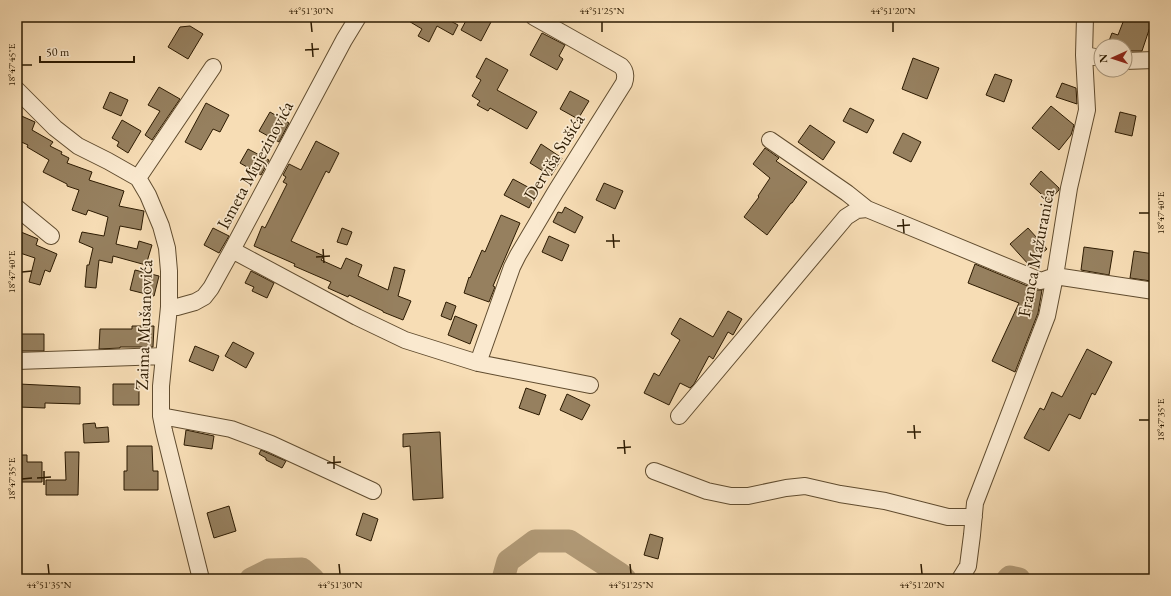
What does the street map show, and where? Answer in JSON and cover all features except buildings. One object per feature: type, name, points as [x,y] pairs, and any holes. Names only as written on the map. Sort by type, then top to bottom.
[{"type":"street","name":"Ismeta Mujezinovića","points":[[168,307],[178,307],[195,302],[204,297],[211,288],[344,40],[358,17]]},
{"type":"street","name":"Derviša Sušića","points":[[478,363],[518,255],[626,79],[622,66],[534,17]]},
{"type":"street","name":"Franca Mažuranića","points":[[960,579],[968,566],[975,503],[1047,316],[1069,188],[1087,110],[1084,55],[1085,17]]},
{"type":"street","points":[[1084,55],[1093,57]]},
{"type":"street","points":[[1133,61],[1154,60]]},
{"type":"street","points":[[138,178],[213,67]]},
{"type":"street","name":"Zaima Mušanovića","points":[[17,90],[55,128],[78,146],[108,160],[138,178],[148,195],[161,226],[167,248],[169,271],[168,307],[161,386],[161,416],[201,579]]},
{"type":"street","points":[[770,140],[847,193],[867,209],[1041,281],[1055,276],[1154,291]]},
{"type":"street","points":[[17,208],[51,236]]},
{"type":"street","points":[[679,416],[846,217],[857,210],[867,209]]},
{"type":"street","points":[[232,250],[357,317],[405,340],[478,363],[590,385]]},
{"type":"street","points":[[17,361],[164,356]]},
{"type":"street","points":[[161,416],[231,429],[271,444],[372,491]]},
{"type":"street","points":[[654,471],[707,491],[731,496],[748,496],[786,488],[805,486],[840,494],[884,501],[948,517],[974,517]]},
{"type":"waterway","points":[[503,579],[508,561],[535,541],[569,541],[620,574],[625,579]]},
{"type":"waterway","points":[[251,579],[269,570],[302,569],[313,579]]},
{"type":"waterway","points":[[1008,579],[1010,577],[1019,579]]}]
